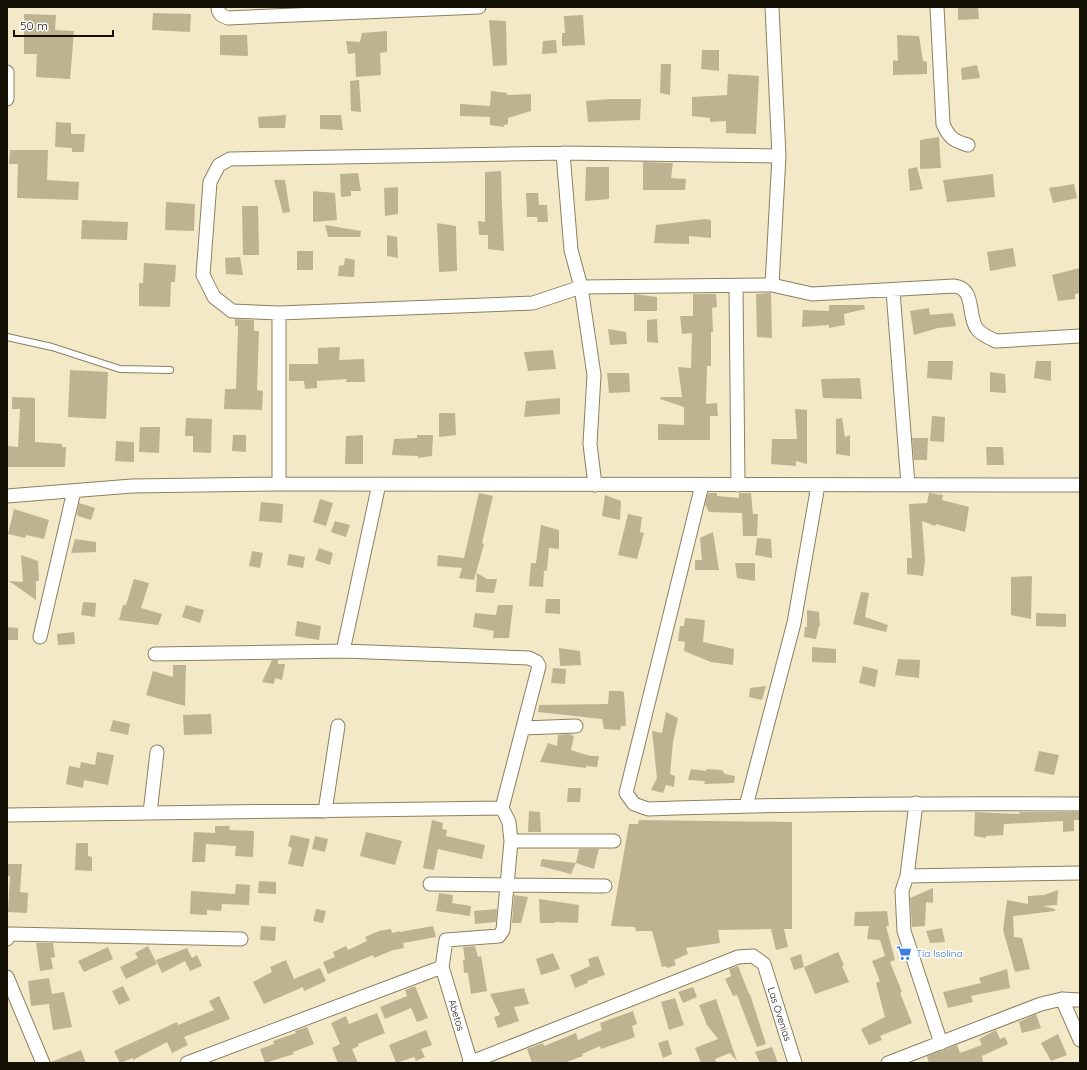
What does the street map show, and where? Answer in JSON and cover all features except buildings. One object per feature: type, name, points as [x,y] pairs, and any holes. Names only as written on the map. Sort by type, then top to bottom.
[{"type":"street","points":[[218,7],[218,11],[222,16],[228,18],[480,7]]},
{"type":"street","points":[[772,7],[779,156],[772,285]]},
{"type":"street","points":[[937,7],[943,124],[953,141],[968,145]]},
{"type":"street","points":[[7,72],[7,99]]},
{"type":"street","points":[[779,156],[563,153],[230,159],[219,165],[210,182],[203,275],[214,297],[232,311],[279,313],[533,303],[581,287],[772,285],[812,294],[960,287],[966,292],[976,328],[984,336],[996,341],[1080,336]]},
{"type":"street","points":[[563,153],[571,250],[581,287],[594,375],[590,444],[595,484]]},
{"type":"street","points":[[736,286],[738,485]]},
{"type":"street","points":[[893,291],[908,485]]},
{"type":"street","points":[[279,313],[279,484]]},
{"type":"street","points":[[7,496],[132,486],[279,484],[1080,485]]},
{"type":"street","points":[[343,651],[378,484]]},
{"type":"street","points":[[702,485],[626,793],[634,804],[648,809],[916,803],[1080,804]]},
{"type":"street","points":[[746,806],[794,623],[818,485]]},
{"type":"street","points":[[40,637],[74,491]]},
{"type":"street","points":[[155,654],[343,651],[534,659],[539,666],[502,808],[509,822],[511,841],[501,934],[499,936],[448,938],[442,967],[187,1063]]},
{"type":"street","points":[[325,811],[338,726]]},
{"type":"street","points":[[523,728],[576,726]]},
{"type":"street","points":[[150,813],[157,752]]},
{"type":"street","points":[[916,803],[907,876],[902,891],[904,930],[941,1043]]},
{"type":"street","points":[[7,815],[502,808]]},
{"type":"street","points":[[511,841],[614,841]]},
{"type":"street","points":[[907,876],[1080,873]]},
{"type":"street","points":[[430,884],[605,886]]},
{"type":"street","points":[[7,939],[10,934],[241,939]]},
{"type":"street","name":"Las Ovenias","points":[[470,1063],[738,957],[753,956],[764,964],[795,1063]]},
{"type":"street","name":"Abetos","points":[[442,967],[470,1063]]},
{"type":"street","points":[[7,977],[43,1063]]},
{"type":"street","points":[[1062,999],[1080,1040]]},
{"type":"street","points":[[888,1063],[1041,1004],[1062,999],[1080,1000]]},
{"type":"lane","points":[[7,337],[52,347],[120,369],[170,370]]},
{"type":"place","name":"Tía Isolina","points":[[904,953]]}]
